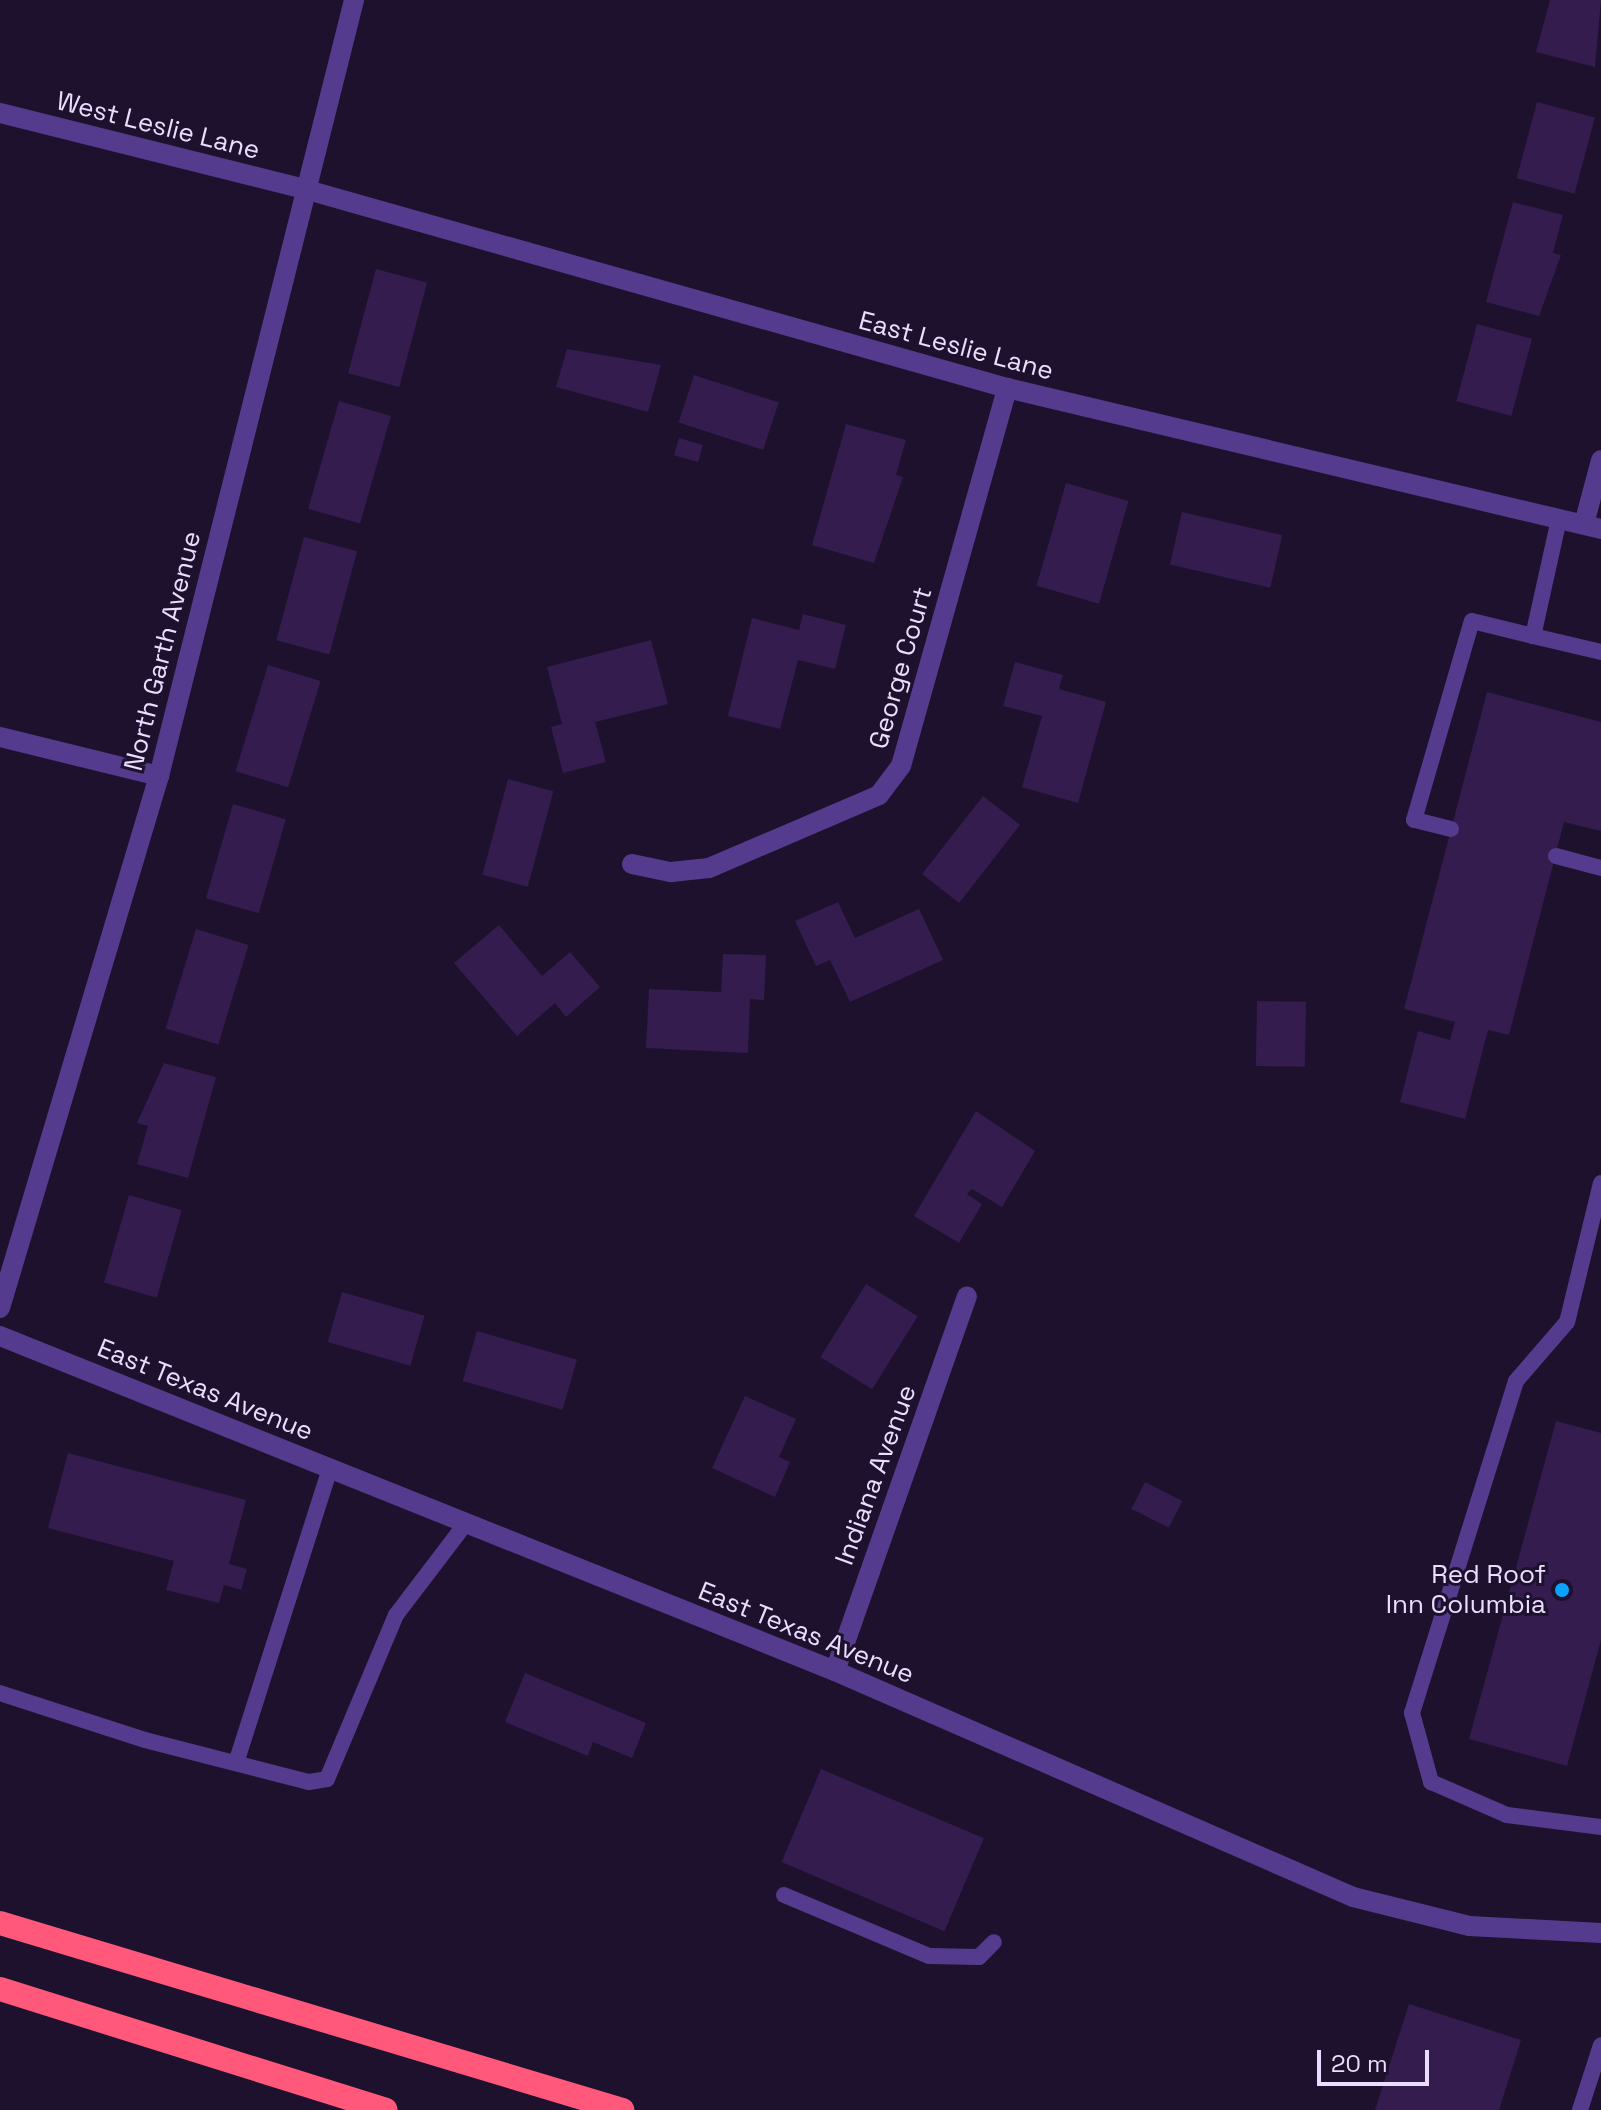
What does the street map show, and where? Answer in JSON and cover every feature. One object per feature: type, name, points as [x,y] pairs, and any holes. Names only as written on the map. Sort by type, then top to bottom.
[{"type":"highway","points":[[0,1923],[622,2110]]},
{"type":"highway","points":[[0,1989],[385,2110]]},
{"type":"street","name":"North Garth Avenue","points":[[0,1308],[159,776],[304,189],[354,0]]},
{"type":"street","name":"West Leslie Lane","points":[[0,113],[304,189]]},
{"type":"street","name":"East Leslie Lane","points":[[304,189],[1007,388],[1593,527]]},
{"type":"street","name":"George Court","points":[[632,864],[671,872],[709,868],[886,786],[901,766],[1007,388]]},
{"type":"street","points":[[1593,527],[1601,460]]},
{"type":"street","points":[[0,737],[159,776]]},
{"type":"street","name":"Indiana Avenue","points":[[835,1671],[967,1297]]},
{"type":"street","name":"East Texas Avenue","points":[[0,1336],[835,1671],[1353,1897],[1469,1926],[1601,1933]]},
{"type":"lane","points":[[1533,636],[1559,519]]},
{"type":"lane","points":[[1451,829],[1414,820],[1472,621],[1601,652]]},
{"type":"lane","points":[[1556,856],[1601,868]]},
{"type":"lane","points":[[1601,1183],[1567,1322],[1516,1381],[1412,1713],[1431,1782],[1507,1815],[1601,1827]]},
{"type":"lane","points":[[236,1763],[330,1468]]},
{"type":"lane","points":[[0,1693],[236,1763],[309,1782],[327,1779],[396,1615],[466,1523]]},
{"type":"lane","points":[[784,1895],[929,1956],[979,1957],[994,1942]]},
{"type":"lane","points":[[1601,1916],[1601,1933]]},
{"type":"lane","points":[[1580,2110],[1601,2045]]},
{"type":"building","points":[[1550,0],[1601,0],[1595,67],[1536,52]]},
{"type":"building","points":[[1537,102],[1595,118],[1575,194],[1517,178]]},
{"type":"building","points":[[1513,202],[1563,215],[1553,253],[1561,255],[1539,316],[1486,302]]},
{"type":"building","points":[[376,269],[427,283],[399,387],[348,373]]},
{"type":"building","points":[[1477,324],[1532,339],[1511,416],[1456,401]]},
{"type":"building","points":[[567,349],[661,365],[648,412],[556,387]]},
{"type":"building","points":[[694,375],[779,403],[763,450],[679,423]]},
{"type":"building","points":[[339,401],[391,416],[360,524],[308,509]]},
{"type":"building","points":[[846,424],[906,440],[896,475],[903,477],[874,563],[812,545]]},
{"type":"building","points":[[679,438],[703,445],[698,462],[674,455]]},
{"type":"building","points":[[1066,483],[1128,501],[1099,604],[1037,586]]},
{"type":"building","points":[[1182,512],[1282,535],[1270,588],[1170,565]]},
{"type":"building","points":[[304,537],[357,551],[329,655],[276,640]]},
{"type":"building","points":[[803,614],[846,625],[835,669],[798,660],[780,729],[728,716],[752,618],[799,630]]},
{"type":"building","points":[[651,640],[668,704],[595,722],[606,762],[563,773],[551,727],[562,724],[547,667]]},
{"type":"building","points":[[1015,662],[1063,675],[1059,689],[1106,702],[1078,803],[1022,787],[1042,716],[1003,706]]},
{"type":"building","points":[[268,665],[321,681],[288,787],[236,771]]},
{"type":"building","points":[[1487,692],[1601,722],[1601,831],[1564,822],[1509,1035],[1488,1030],[1465,1119],[1400,1102],[1418,1031],[1450,1040],[1455,1022],[1404,1009]]},
{"type":"building","points":[[508,779],[553,791],[528,887],[482,875]]},
{"type":"building","points":[[983,796],[1020,825],[959,903],[922,874]]},
{"type":"building","points":[[233,804],[286,819],[259,913],[206,898]]},
{"type":"building","points":[[838,902],[855,938],[919,909],[943,960],[850,1002],[830,960],[816,966],[795,921]]},
{"type":"building","points":[[499,925],[542,976],[570,952],[600,987],[566,1017],[555,1003],[517,1036],[454,963]]},
{"type":"building","points":[[196,929],[249,945],[218,1045],[166,1028]]},
{"type":"building","points":[[723,954],[766,955],[764,1000],[750,999],[748,1053],[646,1048],[649,989],[721,992]]},
{"type":"building","points":[[1257,1001],[1306,1002],[1305,1067],[1256,1066]]},
{"type":"building","points":[[164,1063],[216,1077],[188,1178],[137,1164],[148,1126],[137,1123]]},
{"type":"building","points":[[976,1111],[1035,1151],[1002,1207],[972,1189],[967,1194],[982,1204],[959,1243],[914,1216]]},
{"type":"building","points":[[129,1195],[182,1210],[157,1298],[104,1282]]},
{"type":"building","points":[[866,1284],[918,1316],[872,1389],[820,1357]]},
{"type":"building","points":[[342,1292],[425,1316],[410,1366],[328,1342]]},
{"type":"building","points":[[477,1331],[577,1360],[563,1410],[463,1381]]},
{"type":"building","points":[[745,1396],[796,1419],[779,1457],[790,1462],[775,1497],[712,1468]]},
{"type":"building","points":[[1556,1421],[1601,1433],[1601,1640],[1567,1766],[1469,1739]]},
{"type":"building","points":[[68,1453],[246,1500],[229,1564],[247,1569],[241,1590],[224,1585],[219,1603],[166,1590],[174,1561],[48,1528]]},
{"type":"building","points":[[1145,1482],[1182,1501],[1169,1528],[1131,1509]]},
{"type":"building","points":[[525,1673],[646,1723],[632,1758],[593,1742],[588,1756],[505,1722]]},
{"type":"building","points":[[821,1769],[984,1838],[944,1931],[782,1862]]},
{"type":"building","points":[[1409,2004],[1521,2040],[1499,2110],[1375,2110]]},
{"type":"place","name":"Red Roof Inn Columbia","points":[[1562,1590]]}]
